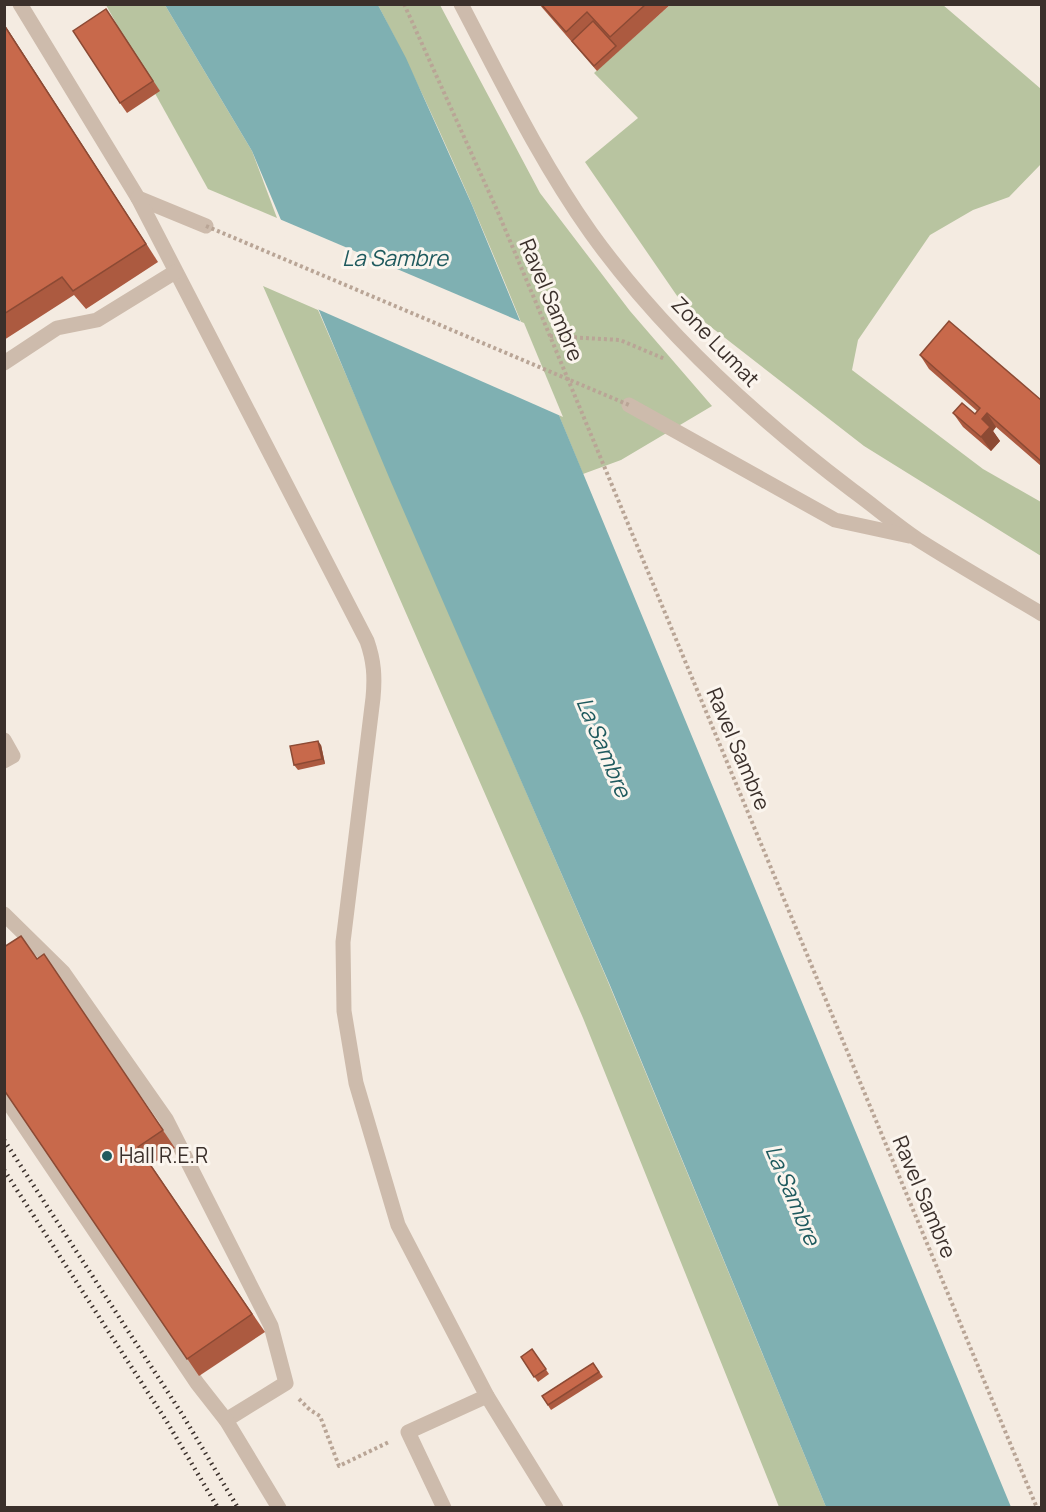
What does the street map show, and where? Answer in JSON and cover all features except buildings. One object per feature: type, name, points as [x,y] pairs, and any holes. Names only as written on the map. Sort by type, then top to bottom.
[{"type":"street","points":[[20,4],[138,198],[367,641],[375,675],[343,942],[342,976],[349,1046],[356,1083],[398,1225],[487,1396],[556,1508]]},
{"type":"street","name":"Zone Lumat","points":[[461,4],[542,158],[592,233],[646,301],[685,344],[731,392],[805,455],[916,538],[1041,614]]},
{"type":"street","points":[[138,198],[206,226]]},
{"type":"street","points":[[4,363],[57,328],[97,320],[175,272]]},
{"type":"street","points":[[629,405],[835,520],[916,538]]},
{"type":"street","points":[[4,740],[13,756],[4,761]]},
{"type":"street","points":[[4,914],[63,972],[166,1119],[271,1326],[285,1383],[226,1420]]},
{"type":"street","points":[[4,1096],[197,1383],[226,1420],[279,1508]]},
{"type":"street","points":[[444,1508],[408,1432],[487,1396]]},
{"type":"path","name":"Ravel Sambre","points":[[404,4],[497,210],[1037,1508]]},
{"type":"path","points":[[206,226],[629,405]]},
{"type":"path","points":[[550,336],[620,340],[665,359],[685,344]]},
{"type":"path","points":[[285,1383],[310,1410],[320,1416],[339,1466],[368,1454],[408,1432]]},
{"type":"green space","points":[[106,5],[165,5],[252,151],[277,218],[208,189]]},
{"type":"green space","points":[[378,5],[440,5],[540,193],[630,311],[712,406],[621,460],[583,474],[460,178]]},
{"type":"green space","points":[[670,5],[943,5],[1041,89],[1041,164],[1009,197],[973,210],[930,235],[858,340],[852,370],[983,469],[1041,502],[1041,556],[864,446],[684,306],[585,162],[638,118],[594,73]]},
{"type":"green space","points":[[263,286],[318,310],[606,977],[826,1507],[779,1507],[583,1018]]},
{"type":"water","name":"La Sambre","points":[[165,5],[378,5],[406,58],[472,205],[1011,1507],[826,1507],[609,983],[391,482],[252,151]]},
{"type":"pier","points":[[277,218],[524,323],[563,417],[315,308]]},
{"type":"railway","points":[[4,1140],[182,1414],[238,1508]]},
{"type":"railway","points":[[4,1170],[167,1422],[218,1508]]},
{"type":"place","name":"Hall R.E.R","points":[[107,1156]]}]
